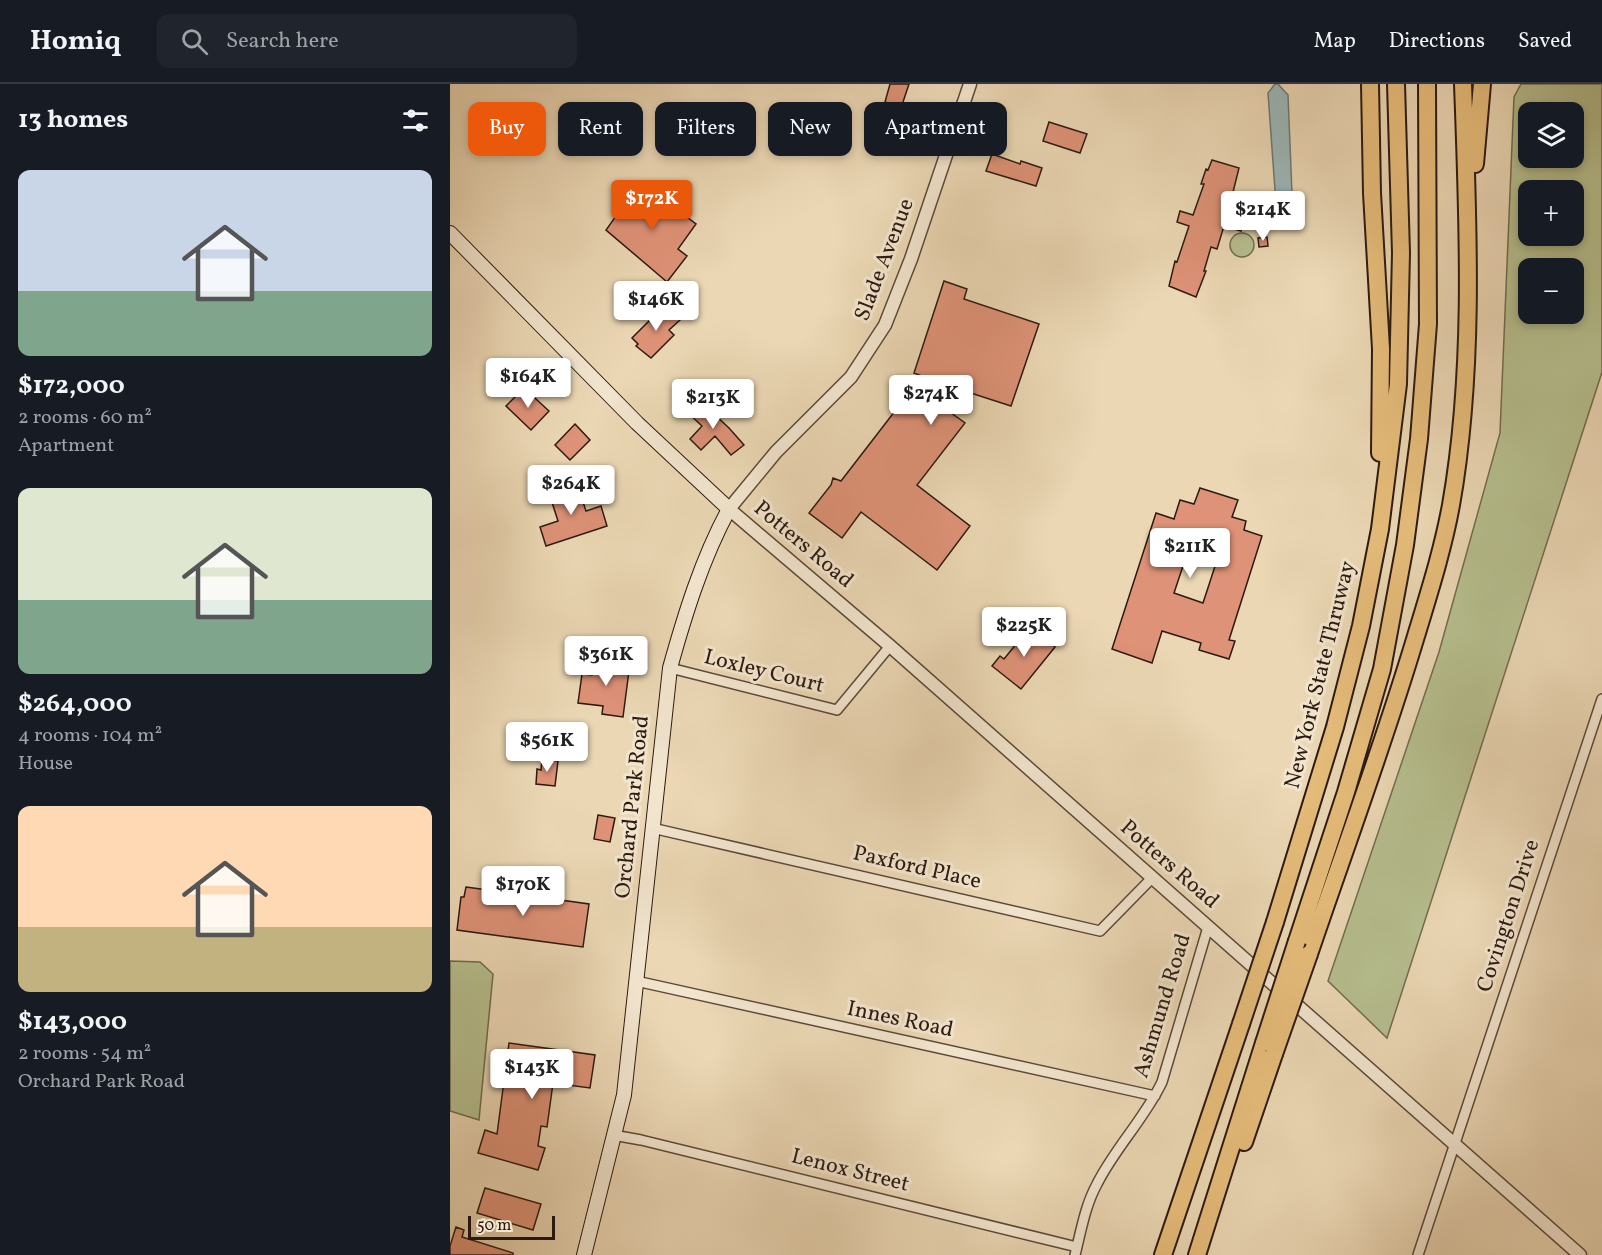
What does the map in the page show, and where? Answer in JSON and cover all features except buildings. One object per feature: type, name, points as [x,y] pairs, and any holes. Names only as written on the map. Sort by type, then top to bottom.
[{"type":"highway","points":[[1370,84],[1372,193],[1381,350],[1380,529]]},
{"type":"highway","name":"New York State Thruway","points":[[1163,1255],[1275,922],[1335,727],[1361,626],[1380,529],[1398,384],[1401,253],[1396,84]]},
{"type":"highway","points":[[1199,1250],[1224,1202],[1269,1048],[1296,941],[1346,792],[1382,669],[1405,545],[1419,439],[1428,324],[1427,84]]},
{"type":"highway","points":[[1269,1048],[1309,954],[1407,665],[1439,558],[1451,505],[1465,381],[1467,198],[1463,84]]},
{"type":"highway","points":[[1467,198],[1476,159],[1482,84]]},
{"type":"main road","points":[[450,233],[637,423],[729,509]]},
{"type":"main road","name":"Orchard Park Road","points":[[584,1255],[624,1095],[670,668],[685,611],[715,536],[729,509]]},
{"type":"street","name":"Slade Avenue","points":[[729,509],[782,446],[851,377],[885,325],[911,259],[970,84]]},
{"type":"street","name":"Potters Road","points":[[729,509],[890,646],[1580,1255]]},
{"type":"street","name":"Loxley Court","points":[[670,668],[837,710],[890,646]]},
{"type":"street","name":"Covington Drive","points":[[1418,1255],[1602,699]]},
{"type":"street","name":"Paxford Place","points":[[652,828],[1100,931],[1152,878]]},
{"type":"street","name":"Ashmund Road","points":[[1076,1251],[1086,1209],[1095,1186],[1110,1160],[1155,1096],[1166,1071],[1208,927]]},
{"type":"street","name":"Innes Road","points":[[636,981],[1155,1096]]},
{"type":"street","name":"Lenox Street","points":[[613,1135],[663,1145],[1076,1251]]},
{"type":"green space","points":[[1521,84],[1602,84],[1602,372],[1387,1038],[1328,981],[1439,652],[1500,433],[1514,97]]},
{"type":"green space","points":[[1242,233],[1250,237],[1254,245],[1250,253],[1242,257],[1234,253],[1230,245],[1234,237]]},
{"type":"green space","points":[[450,961],[480,962],[493,974],[479,1120],[450,1111]]},
{"type":"water","points":[[1275,84],[1278,84],[1288,95],[1293,218],[1277,218],[1268,93]]}]
